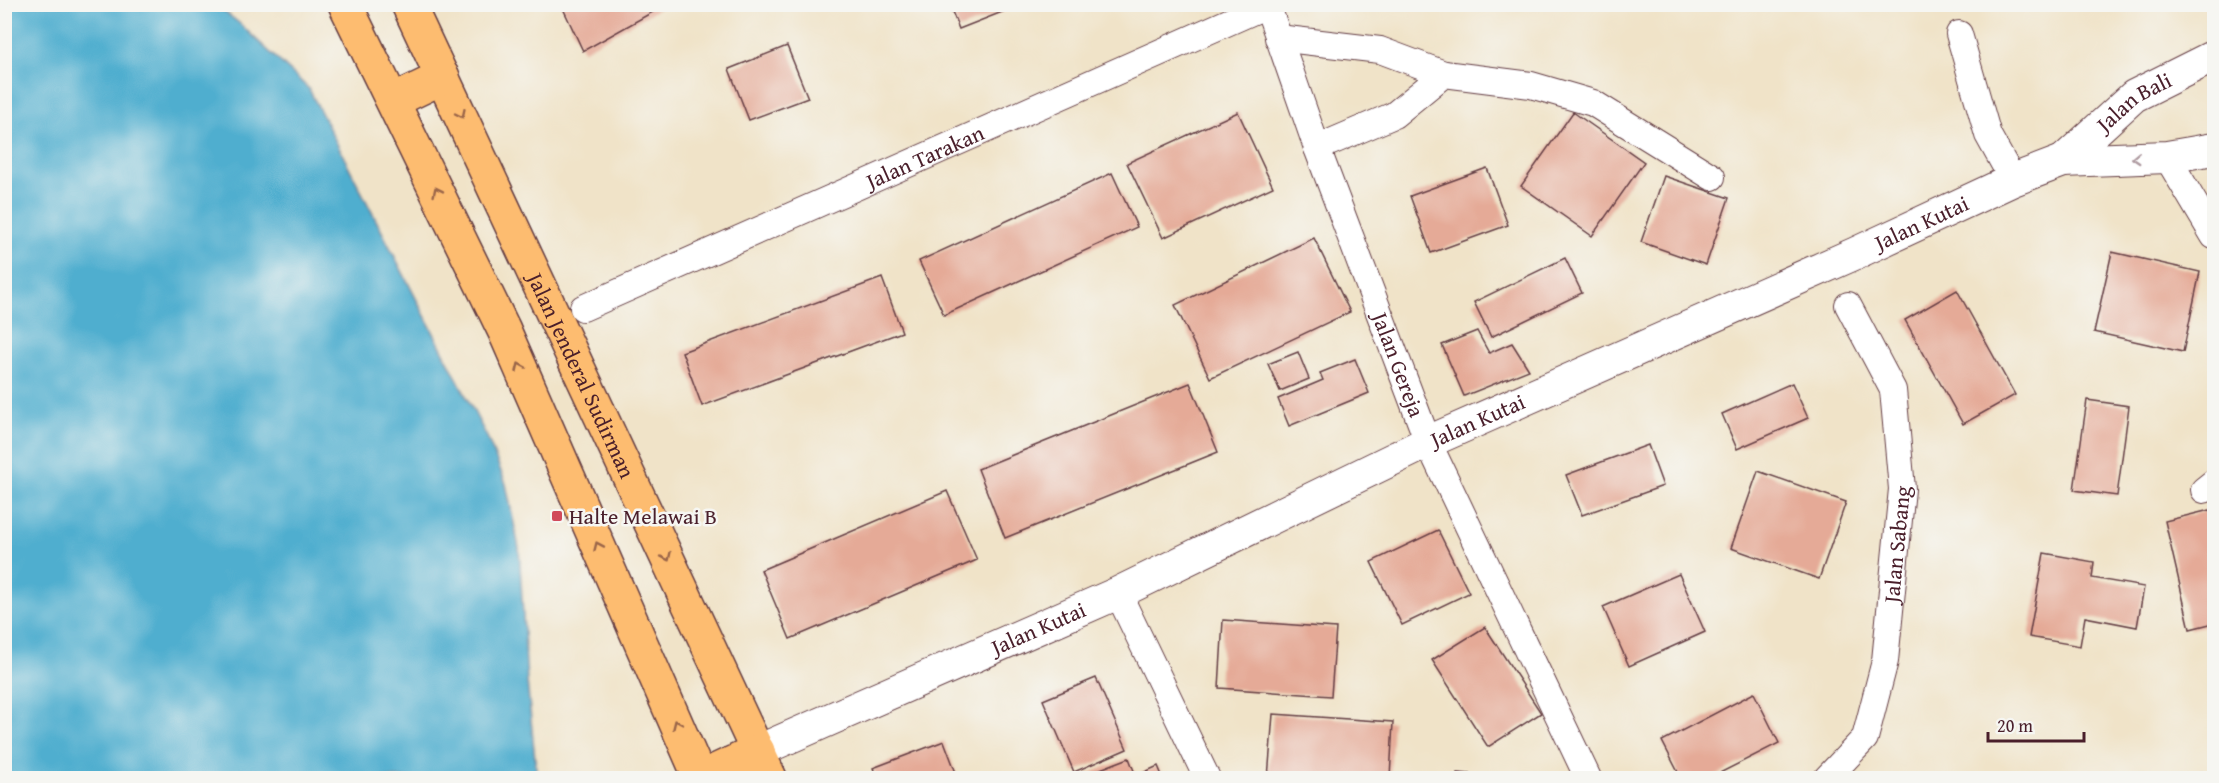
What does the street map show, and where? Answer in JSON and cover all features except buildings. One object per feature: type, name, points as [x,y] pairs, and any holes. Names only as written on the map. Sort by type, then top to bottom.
[{"type":"highway","points":[[345,4],[504,330],[700,778],[764,765]]},
{"type":"highway","name":"Jalan Jenderal Sudirman","points":[[408,4],[764,765]]},
{"type":"highway","points":[[393,101],[443,76]]},
{"type":"street","name":"Jalan Gereja","points":[[1267,5],[1317,148],[1428,442],[1588,778]]},
{"type":"street","name":"Jalan Tarakan","points":[[583,308],[1267,5]]},
{"type":"street","points":[[1959,34],[1988,135],[2013,180]]},
{"type":"street","points":[[1278,38],[1380,50],[1444,74],[1531,85],[1593,103],[1712,177]]},
{"type":"street","name":"Jalan Bali","points":[[2064,161],[2134,96],[2214,56]]},
{"type":"street","points":[[1317,148],[1394,115],[1444,74]]},
{"type":"street","name":"Jalan Kutai","points":[[764,765],[1428,442],[1854,254],[2013,180],[2064,161],[2167,157],[2214,148]]},
{"type":"street","points":[[2167,157],[2214,236]]},
{"type":"street","name":"Jalan Sabang","points":[[1827,778],[1865,738],[1868,727],[1885,661],[1902,489],[1893,390],[1848,305]]},
{"type":"street","points":[[1118,593],[1207,778]]},
{"type":"water","points":[[5,4],[216,5],[239,23],[309,89],[488,439],[506,484],[519,548],[527,681],[537,778],[5,778]]},
{"type":"place","name":"Halte Melawai B","points":[[557,516]]}]
